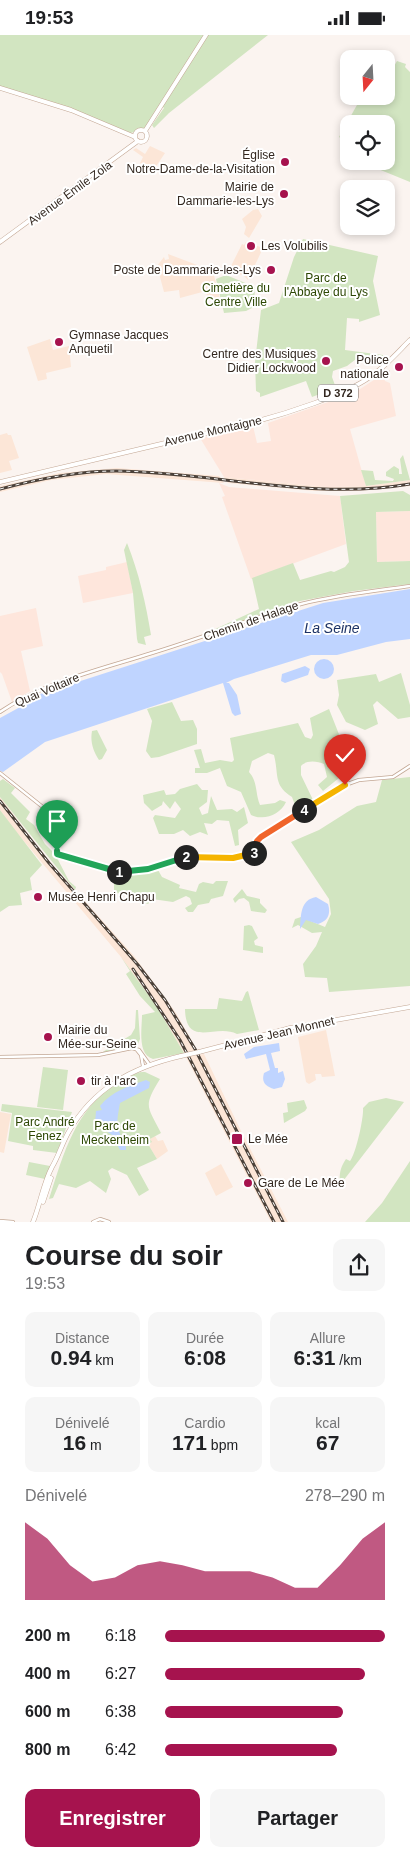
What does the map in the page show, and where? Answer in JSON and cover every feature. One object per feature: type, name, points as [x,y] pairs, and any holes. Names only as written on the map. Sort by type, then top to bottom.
[{"type":"main road","points":[[0,88],[71,109],[143,142],[146,139],[145,131],[206,35]]},
{"type":"main road","points":[[135,137],[138,131],[145,131]]},
{"type":"main road","name":"Avenue Émile Zola","points":[[0,242],[138,141]]},
{"type":"main road","name":"Avenue Montaigne","points":[[0,482],[259,421],[351,389],[380,370],[409,341]]},
{"type":"main road","name":"Avenue Jean Monnet","points":[[35,1222],[67,1135],[86,1106],[114,1081],[146,1065],[181,1055],[290,1029],[410,1007]]},
{"type":"street","points":[[380,370],[388,372]]},
{"type":"street","name":"Chemin de Halage","points":[[94,671],[303,604],[410,586]]},
{"type":"street","name":"Quai Voltaire","points":[[0,712],[29,696],[94,671]]},
{"type":"street","points":[[0,773],[42,806],[59,855],[121,872],[148,869],[196,856],[233,858],[256,852],[257,842],[261,837],[345,785],[358,780],[393,777],[410,766]]},
{"type":"street","points":[[134,1049],[141,1055],[146,1065]]},
{"type":"street","points":[[0,1057],[98,1055],[134,1049],[139,1050],[146,1065]]},
{"type":"street","points":[[93,1222],[100,1219],[109,1222]]},
{"type":"street","points":[[0,1221],[13,1222]]},
{"type":"shaded area","points":[[150,146],[165,153],[153,171],[140,163],[143,157],[133,150],[136,148],[145,154]]},
{"type":"shaded area","points":[[258,209],[262,216],[249,238],[244,234],[246,227],[242,219],[253,210]]},
{"type":"shaded area","points":[[246,242],[263,248],[248,280],[243,275],[228,272],[242,244],[244,245]]},
{"type":"shaded area","points":[[168,254],[213,271],[220,299],[208,300],[206,291],[180,298],[179,290],[164,292],[157,266],[164,257],[165,260],[169,259]]},
{"type":"shaded area","points":[[50,339],[53,350],[69,346],[71,367],[46,373],[47,379],[38,381],[27,347]]},
{"type":"shaded area","points":[[383,374],[385,381],[390,383],[396,416],[350,429],[366,486],[328,487],[224,477],[200,438],[253,426],[257,443],[271,441],[268,423],[354,393]]},
{"type":"shaded area","points":[[7,433],[11,435],[19,458],[9,461],[12,470],[0,473],[0,435]]},
{"type":"shaded area","points":[[117,468],[219,476],[224,483],[106,474],[51,480],[0,492],[0,486],[60,473]]},
{"type":"shaded area","points":[[224,477],[328,487],[366,486],[410,480],[410,486],[358,491],[315,491],[228,483]]},
{"type":"shaded area","points":[[219,483],[229,487],[340,496],[346,544],[251,579],[222,497],[225,496]]},
{"type":"shaded area","points":[[410,511],[410,561],[377,562],[376,512]]},
{"type":"shaded area","points":[[127,562],[133,593],[83,603],[78,576],[106,570],[106,567]]},
{"type":"shaded area","points":[[36,608],[43,646],[21,651],[30,691],[12,702],[0,672],[0,616]]},
{"type":"shaded area","points":[[0,797],[48,860],[134,956],[176,1013],[197,1050],[184,1053],[157,1007],[121,957],[12,827],[0,810]]},
{"type":"shaded area","points":[[326,1030],[335,1076],[322,1077],[321,1074],[315,1074],[316,1080],[309,1084],[306,1082],[298,1037]]},
{"type":"shaded area","points":[[204,1054],[288,1222],[271,1222],[253,1187],[247,1187],[244,1181],[248,1178],[186,1057]]},
{"type":"shaded area","points":[[0,1112],[11,1114],[4,1153],[0,1152]]},
{"type":"shaded area","points":[[155,1136],[158,1141],[163,1140],[168,1151],[157,1159],[148,1144],[150,1139]]},
{"type":"shaded area","points":[[221,1164],[233,1187],[216,1196],[205,1173]]},
{"type":"green space","points":[[0,35],[268,35],[169,113],[154,128],[152,125],[164,108],[161,105],[147,127],[131,133],[0,86]]},
{"type":"green space","points":[[397,61],[406,64],[405,67],[410,72],[410,182],[381,170],[395,170],[395,115],[351,115],[357,105],[395,105],[395,64]]},
{"type":"green space","name":"Parc de l'Abbaye du Lys","points":[[303,239],[378,256],[373,281],[380,315],[359,322],[359,319],[347,318],[345,350],[383,355],[383,358],[360,356],[347,366],[333,371],[332,377],[336,388],[312,397],[306,381],[260,397],[260,393],[256,391],[255,362],[261,310],[279,303],[294,257]]},
{"type":"green space","name":"Cimetière du Centre Ville","points":[[226,275],[255,287],[254,307],[246,311],[224,313],[216,279]]},
{"type":"green space","points":[[403,455],[410,480],[366,486],[361,470],[373,471],[375,480],[393,481],[394,479],[386,476],[386,472],[394,466],[399,469],[399,474],[402,474],[400,459]]},
{"type":"green space","points":[[403,491],[410,495],[410,511],[376,512],[377,562],[410,561],[410,584],[354,591],[300,601],[214,632],[213,630],[259,609],[252,578],[293,563],[300,580],[331,571],[334,572],[345,567],[349,562],[340,496]]},
{"type":"green space","points":[[127,543],[139,577],[149,623],[151,635],[144,637],[146,645],[138,643],[137,639],[133,593],[124,550]]},
{"type":"green space","points":[[401,673],[410,705],[410,717],[398,719],[377,701],[373,705],[378,724],[365,730],[346,722],[337,705],[339,695],[337,680],[376,674],[379,682]]},
{"type":"green space","points":[[172,702],[181,721],[193,720],[197,729],[197,744],[151,758],[146,751],[152,721],[147,709]]},
{"type":"green space","points":[[329,709],[344,747],[336,749],[346,782],[343,783],[339,778],[323,791],[318,785],[327,777],[324,764],[312,762],[303,764],[301,766],[301,775],[314,802],[302,808],[296,808],[292,797],[279,784],[274,755],[268,753],[252,761],[249,772],[254,780],[260,805],[275,803],[280,800],[286,802],[280,810],[271,816],[256,817],[251,815],[241,792],[227,786],[220,768],[207,773],[195,773],[195,768],[200,768],[194,750],[201,749],[205,763],[220,760],[232,762],[234,760],[230,738],[298,723],[305,737],[311,739],[313,735],[310,718]]},
{"type":"green space","points":[[97,730],[107,750],[102,759],[99,760],[91,738],[92,731]]},
{"type":"green space","points":[[410,777],[410,986],[329,992],[327,978],[305,977],[303,964],[316,946],[322,932],[312,933],[298,925],[292,928],[295,919],[301,917],[325,927],[331,914],[329,899],[291,842],[319,830],[357,806],[376,802],[382,780]]},
{"type":"green space","points":[[3,779],[15,788],[11,793],[30,812],[26,819],[34,825],[45,844],[55,854],[69,881],[76,887],[75,890],[0,797],[0,781]]},
{"type":"green space","points":[[197,784],[202,790],[208,790],[207,802],[199,808],[202,815],[208,813],[211,796],[217,810],[232,809],[237,812],[244,807],[248,823],[238,830],[239,845],[235,846],[229,821],[217,820],[212,824],[204,823],[208,835],[200,832],[190,836],[183,830],[174,834],[159,834],[153,818],[155,815],[175,818],[181,809],[175,801],[170,809],[163,801],[162,805],[152,811],[144,803],[143,795],[164,790],[166,795],[175,794],[180,789]]},
{"type":"green space","points":[[0,810],[42,865],[30,878],[32,890],[20,893],[22,905],[9,906],[0,912]]},
{"type":"green space","points":[[158,870],[162,877],[180,885],[179,888],[196,892],[199,884],[203,882],[213,884],[216,881],[228,881],[223,896],[211,899],[209,903],[198,905],[193,912],[188,912],[185,908],[192,904],[190,898],[186,896],[173,902],[152,899],[148,904],[133,899],[134,896],[122,893],[121,895],[114,891],[114,874],[126,875]]},
{"type":"green space","points":[[242,889],[247,896],[260,899],[260,903],[267,910],[265,913],[251,911],[249,902],[244,898],[239,899],[235,903],[233,899]]},
{"type":"green space","points":[[244,926],[252,926],[258,938],[254,941],[255,945],[263,947],[263,953],[243,950]]},
{"type":"green space","points":[[121,957],[157,1007],[184,1053],[153,1059],[145,1052],[142,1047],[142,1015],[155,1012],[140,996],[126,974],[130,971]]},
{"type":"green space","points":[[248,991],[259,1030],[237,1034],[229,1031],[196,1032],[187,1021],[185,1009],[217,1009],[219,998],[242,1001]]},
{"type":"green space","points":[[136,1010],[138,1010],[140,1039],[138,1044],[101,1053],[131,1035],[135,1028]]},
{"type":"green space","points":[[43,1067],[68,1070],[63,1110],[37,1107]]},
{"type":"green space","name":"Parc de Meckenheim","points":[[138,1072],[145,1072],[160,1079],[149,1101],[150,1111],[161,1133],[150,1139],[152,1142],[148,1144],[157,1159],[137,1168],[149,1190],[139,1196],[127,1175],[112,1168],[108,1171],[111,1179],[106,1193],[90,1181],[76,1188],[59,1184],[53,1198],[49,1199],[66,1148],[73,1133],[92,1104],[120,1082]]},
{"type":"green space","points":[[386,1098],[404,1102],[340,1185],[342,1165],[346,1159],[350,1161],[357,1144],[363,1108],[369,1102]]},
{"type":"green space","points":[[304,1100],[307,1108],[305,1111],[284,1123],[283,1113],[288,1112],[287,1103]]},
{"type":"green space","name":"Parc André Fenez","points":[[2,1104],[72,1112],[57,1153],[33,1150],[33,1146],[8,1141],[12,1113],[1,1111]]},
{"type":"green space","points":[[410,1161],[410,1222],[365,1222],[382,1203]]},
{"type":"green space","points":[[29,1162],[50,1166],[45,1179],[26,1175]]},
{"type":"water","name":"La Seine","points":[[410,589],[410,639],[386,642],[337,655],[311,655],[234,679],[226,683],[229,683],[237,695],[241,714],[235,716],[232,713],[223,683],[45,742],[3,772],[0,771],[0,718],[33,700],[34,696],[323,603]]},
{"type":"water","points":[[324,659],[331,662],[334,669],[331,676],[324,679],[317,676],[314,669],[317,662]]},
{"type":"water","points":[[305,666],[310,669],[308,675],[285,683],[281,681],[282,674]]},
{"type":"water","points":[[316,897],[328,904],[328,917],[318,924],[306,920],[300,929],[304,905],[307,901]]},
{"type":"water","points":[[279,1043],[280,1051],[271,1053],[275,1068],[278,1068],[278,1073],[283,1071],[285,1079],[282,1087],[274,1089],[267,1085],[263,1079],[264,1073],[270,1070],[266,1054],[246,1059],[244,1054],[254,1047]]},
{"type":"water","points":[[146,1080],[150,1082],[149,1088],[120,1103],[118,1125],[126,1150],[120,1150],[112,1135],[95,1123],[96,1111],[102,1110],[100,1106],[110,1096]]},
{"type":"railway","points":[[0,489],[57,476],[86,472],[116,471],[189,476],[299,488],[373,488],[410,484]]},
{"type":"railway","points":[[0,801],[49,863],[138,965],[165,1000],[195,1049],[283,1222]]},
{"type":"railway","points":[[133,969],[180,1040],[274,1222]]},
{"type":"place","name":"Église Notre-Dame-de-la-Visitation","points":[[285,162]]},
{"type":"place","name":"Mairie de Dammarie-les-Lys","points":[[284,194]]},
{"type":"place","name":"Les Volubilis","points":[[251,246]]},
{"type":"place","name":"Poste de Dammarie-les-Lys","points":[[271,270]]},
{"type":"place","name":"Gymnase Jacques Anquetil","points":[[59,342]]},
{"type":"place","name":"Centre des Musiques Didier Lockwood","points":[[326,361]]},
{"type":"place","name":"Police nationale","points":[[399,367]]},
{"type":"place","name":"Musée Henri Chapu","points":[[38,897]]},
{"type":"place","name":"Mairie du Mée-sur-Seine","points":[[48,1037]]},
{"type":"place","name":"tir à l'arc","points":[[81,1081]]},
{"type":"place","name":"Le Mée","points":[[237,1139]]},
{"type":"place","name":"Gare de Le Mée","points":[[248,1183]]},
{"type":"route","points":[[57,851],[57,854],[60,853],[69,859],[113,872],[148,869],[176,859],[194,856],[238,858],[256,852],[257,841],[261,837],[345,785]]}]
